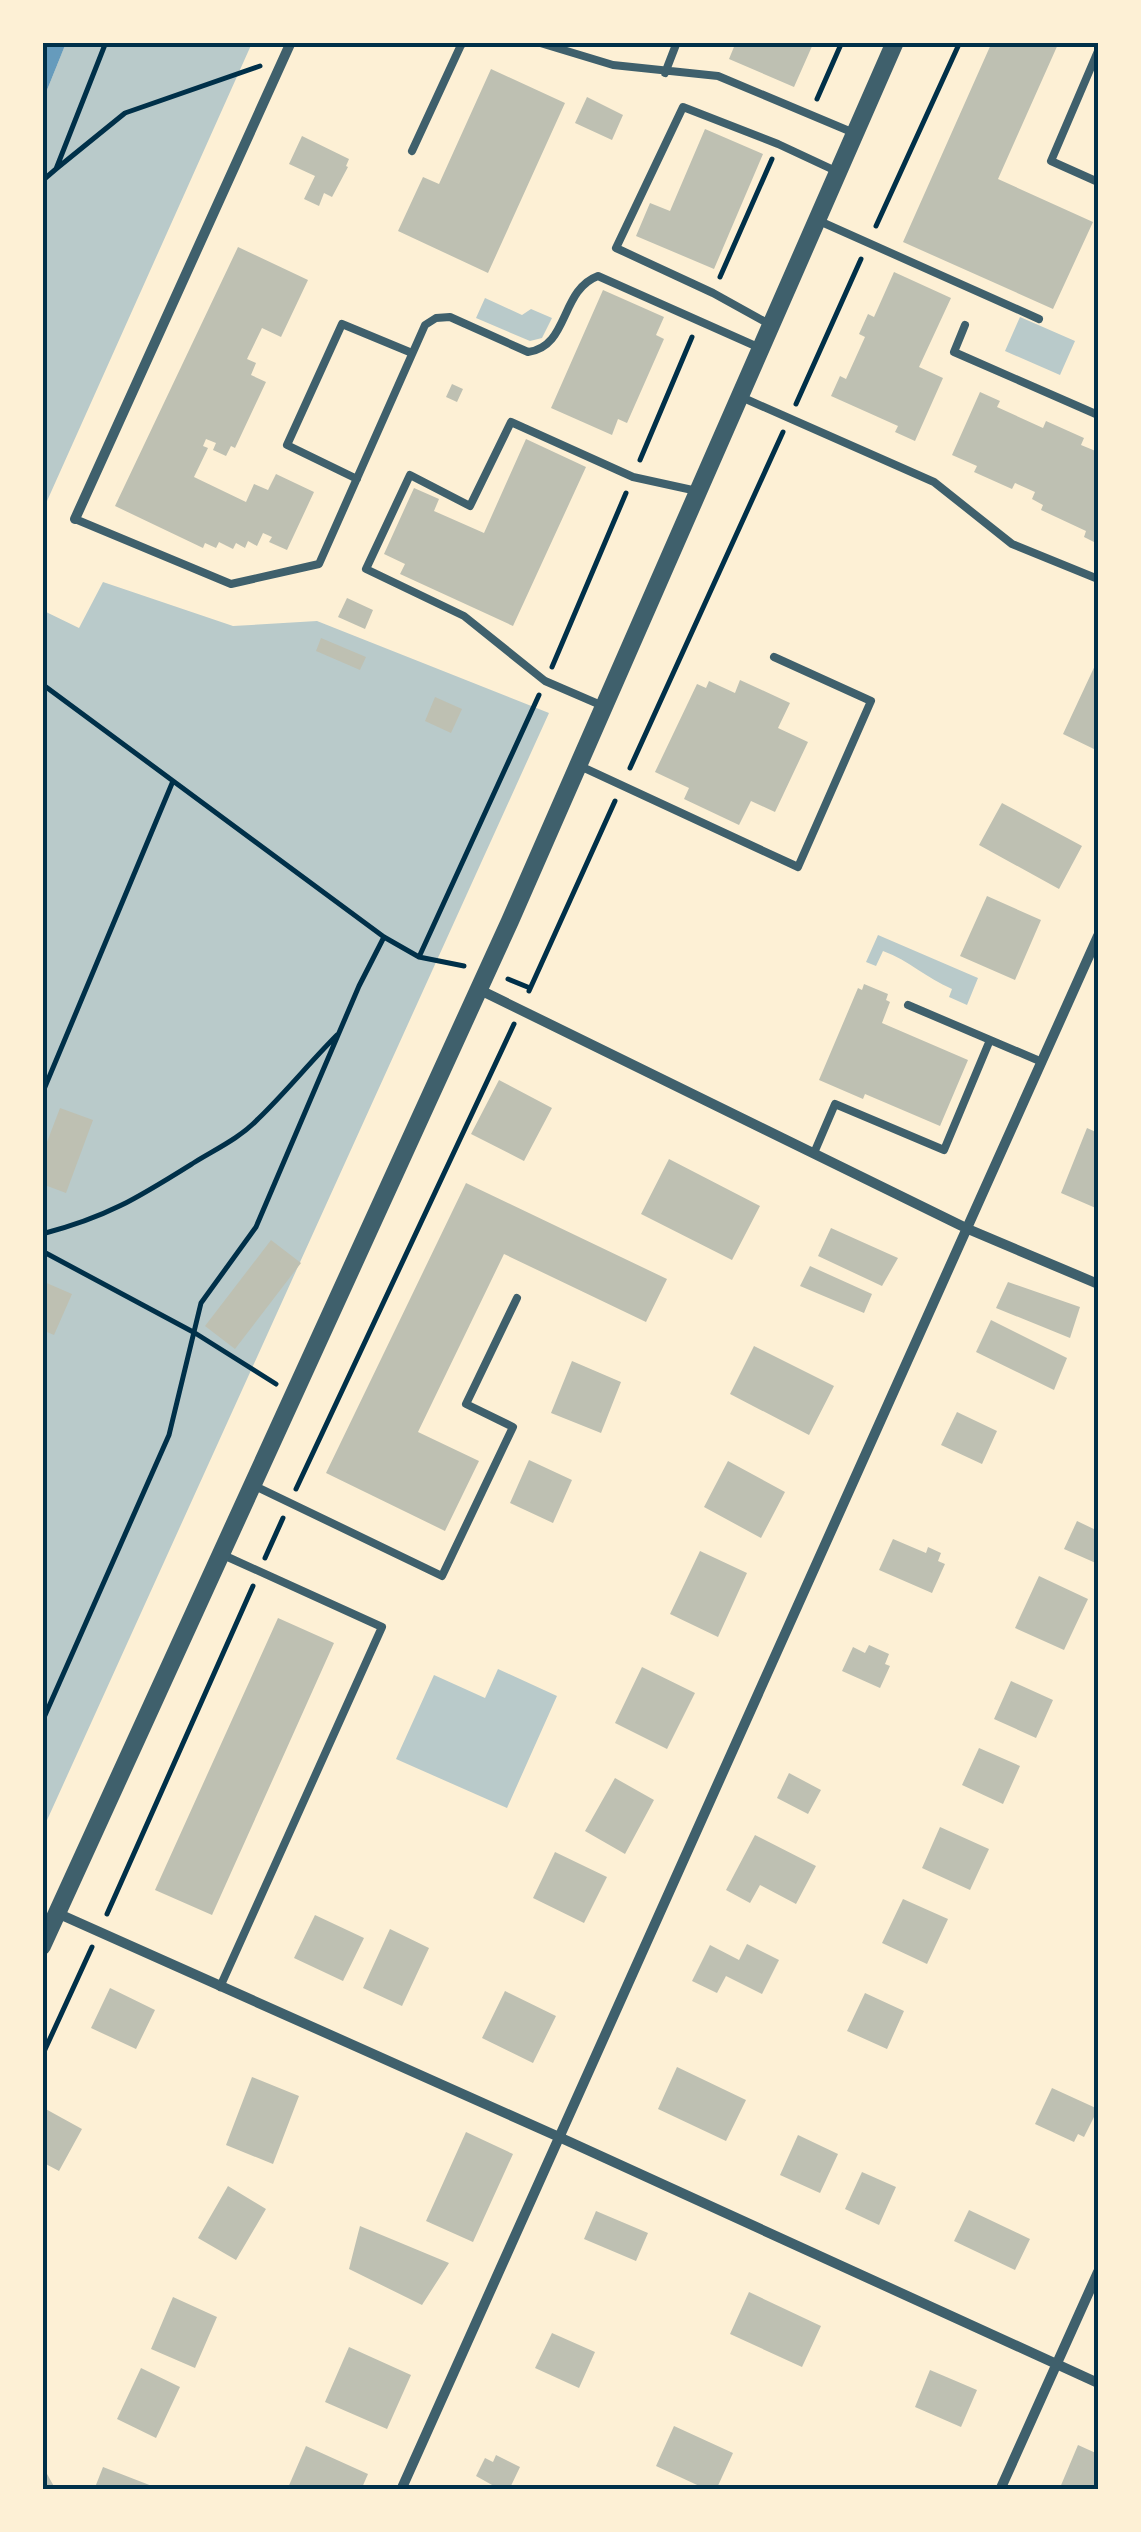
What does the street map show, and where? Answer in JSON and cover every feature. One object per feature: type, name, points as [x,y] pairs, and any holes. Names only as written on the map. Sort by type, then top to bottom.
[{"type":"street","points":[[75,519],[291,42]]},
{"type":"street","points":[[42,1946],[478,989],[896,42]]},
{"type":"street","points":[[401,2490],[1098,936]]},
{"type":"street","points":[[478,989],[968,1229],[1098,1284]]},
{"type":"street","points":[[57,1913],[1098,2384]]},
{"type":"street","points":[[1000,2490],[1098,2272]]},
{"type":"lane","points":[[412,151],[460,45],[465,42]]},
{"type":"lane","points":[[537,42],[613,65],[718,76],[854,134]]},
{"type":"lane","points":[[664,73],[677,42]]},
{"type":"lane","points":[[1098,52],[1051,161],[1098,182]]},
{"type":"lane","points":[[770,325],[713,293],[616,248],[683,107],[838,172]]},
{"type":"lane","points":[[817,220],[1040,320]]},
{"type":"lane","points":[[75,519],[232,584],[319,564],[425,325],[443,317],[528,352],[542,350],[552,342],[578,288],[598,276],[760,348]]},
{"type":"lane","points":[[357,479],[287,445],[342,324],[412,354]]},
{"type":"lane","points":[[965,325],[954,352],[1098,416]]},
{"type":"lane","points":[[739,396],[934,482],[1012,544],[1098,579]]},
{"type":"lane","points":[[604,706],[546,681],[464,616],[366,569],[410,475],[470,506],[511,422],[633,476],[697,491]]},
{"type":"lane","points":[[578,766],[798,866],[871,701],[774,657]]},
{"type":"lane","points":[[908,1005],[1042,1062]]},
{"type":"lane","points":[[814,1153],[835,1104],[944,1150],[990,1040]]},
{"type":"lane","points":[[251,1484],[442,1576],[513,1427],[466,1404],[516,1298]]},
{"type":"lane","points":[[219,1554],[382,1627],[220,1986]]},
{"type":"path","points":[[56,169],[106,42]]},
{"type":"path","points":[[42,2056],[259,1571],[521,1009],[960,42]]},
{"type":"path","points":[[42,181],[125,112],[284,58]]},
{"type":"path","points":[[42,684],[384,938],[418,957],[486,969],[530,988]]},
{"type":"path","points":[[42,1094],[173,781]]},
{"type":"path","points":[[42,1722],[169,1436],[201,1303],[256,1227],[384,938]]},
{"type":"path","points":[[42,1234],[118,1210],[230,1142],[257,1121],[298,1073],[340,1033]]},
{"type":"path","points":[[42,1251],[194,1333],[292,1394]]},
{"type":"shaded area","points":[[66,43],[252,43],[43,510],[43,100]]},
{"type":"shaded area","points":[[485,298],[522,315],[531,309],[552,318],[542,338],[530,341],[476,318]]},
{"type":"shaded area","points":[[1020,317],[1075,341],[1060,375],[1005,351]]},
{"type":"shaded area","points":[[103,582],[233,626],[317,621],[549,713],[43,1829],[42,610],[79,628]]},
{"type":"shaded area","points":[[878,935],[978,978],[967,1005],[949,997],[952,989],[893,955],[883,951],[876,966],[866,962]]},
{"type":"shaded area","points":[[498,1669],[557,1696],[507,1808],[396,1759],[434,1675],[485,1698]]},
{"type":"water","points":[[42,43],[66,43],[43,100]]},
{"type":"building","points":[[736,42],[813,44],[794,87],[729,59]]},
{"type":"building","points":[[992,42],[1059,42],[998,179],[1093,222],[1053,309],[903,242]]},
{"type":"building","points":[[491,69],[565,103],[488,273],[398,231],[423,177],[439,184]]},
{"type":"building","points":[[587,97],[623,115],[612,140],[575,123]]},
{"type":"building","points":[[705,129],[763,154],[714,269],[636,236],[650,203],[670,211]]},
{"type":"building","points":[[302,136],[349,159],[332,197],[324,193],[319,206],[304,199],[315,176],[289,164]]},
{"type":"building","points":[[238,247],[308,280],[281,337],[262,328],[247,359],[256,363],[251,375],[266,382],[235,448],[231,446],[226,456],[213,450],[216,443],[206,439],[203,446],[208,448],[194,477],[246,502],[254,484],[268,490],[276,474],[314,492],[287,550],[269,542],[272,537],[263,533],[257,546],[248,541],[245,548],[236,543],[233,549],[219,542],[216,548],[205,543],[203,548],[115,506]]},
{"type":"building","points":[[894,272],[951,298],[919,367],[943,378],[915,441],[895,432],[898,426],[831,396],[840,376],[846,379],[865,337],[859,334],[868,314],[874,317]]},
{"type":"building","points":[[603,290],[664,317],[656,335],[664,339],[627,423],[618,419],[612,435],[551,408]]},
{"type":"building","points":[[452,384],[463,389],[457,402],[446,397]]},
{"type":"building","points":[[980,392],[1000,401],[997,407],[1043,428],[1046,421],[1084,438],[1081,445],[1098,452],[1098,544],[1084,537],[1086,531],[1041,510],[1043,505],[1032,499],[1035,492],[1015,483],[1012,489],[974,472],[977,466],[952,455]]},
{"type":"building","points":[[526,439],[586,467],[513,626],[400,574],[405,564],[384,554],[414,488],[439,499],[434,511],[484,533]]},
{"type":"building","points":[[347,598],[373,610],[365,629],[338,617]]},
{"type":"building","points":[[321,638],[366,657],[360,670],[316,651]]},
{"type":"building","points":[[1098,659],[1098,751],[1063,734]]},
{"type":"building","points":[[740,680],[790,703],[778,728],[808,742],[775,812],[751,801],[739,825],[684,799],[689,788],[655,772],[697,684],[706,688],[709,681],[735,693]]},
{"type":"building","points":[[435,697],[462,709],[451,733],[425,721]]},
{"type":"building","points":[[1002,803],[1082,846],[1059,889],[979,845]]},
{"type":"building","points":[[987,896],[1041,920],[1015,980],[960,956]]},
{"type":"building","points":[[864,984],[888,994],[886,1000],[890,1002],[882,1023],[968,1060],[940,1126],[865,1094],[863,1099],[819,1080],[858,988],[862,990]]},
{"type":"building","points":[[499,1080],[552,1108],[524,1161],[471,1134]]},
{"type":"building","points":[[60,1108],[93,1120],[66,1193],[42,1184],[42,1155]]},
{"type":"building","points":[[1087,1128],[1098,1133],[1098,1209],[1061,1193]]},
{"type":"building","points":[[669,1159],[760,1206],[732,1260],[641,1214]]},
{"type":"building","points":[[466,1183],[667,1279],[646,1322],[504,1254],[418,1432],[479,1461],[445,1531],[326,1473]]},
{"type":"building","points":[[831,1228],[898,1258],[882,1286],[818,1256]]},
{"type":"building","points":[[271,1240],[301,1263],[235,1349],[205,1326]]},
{"type":"building","points":[[810,1266],[872,1294],[864,1313],[800,1286]]},
{"type":"building","points":[[42,1281],[72,1294],[54,1335],[42,1330]]},
{"type":"building","points":[[1008,1282],[1080,1307],[1070,1338],[996,1308]]},
{"type":"building","points":[[991,1320],[1067,1358],[1054,1390],[976,1352]]},
{"type":"building","points":[[754,1346],[834,1386],[809,1435],[730,1394]]},
{"type":"building","points":[[572,1361],[621,1382],[601,1433],[551,1413]]},
{"type":"building","points":[[957,1412],[997,1431],[982,1464],[941,1445]]},
{"type":"building","points":[[529,1460],[572,1480],[553,1523],[510,1503]]},
{"type":"building","points":[[728,1461],[785,1492],[761,1538],[704,1507]]},
{"type":"building","points":[[1077,1521],[1098,1531],[1098,1564],[1064,1549]]},
{"type":"building","points":[[893,1539],[926,1553],[928,1547],[941,1553],[938,1561],[945,1564],[932,1593],[879,1570]]},
{"type":"building","points":[[700,1551],[747,1573],[718,1637],[670,1614]]},
{"type":"building","points":[[1039,1576],[1088,1599],[1064,1650],[1015,1628]]},
{"type":"building","points":[[278,1618],[334,1643],[212,1915],[155,1890]]},
{"type":"building","points":[[869,1645],[889,1654],[885,1664],[890,1666],[880,1688],[842,1671],[853,1647],[865,1653]]},
{"type":"building","points":[[642,1667],[695,1693],[667,1749],[615,1723]]},
{"type":"building","points":[[1011,1681],[1053,1700],[1036,1738],[994,1719]]},
{"type":"building","points":[[979,1748],[1020,1766],[1003,1804],[962,1785]]},
{"type":"building","points":[[789,1773],[821,1790],[808,1814],[777,1798]]},
{"type":"building","points":[[615,1778],[654,1800],[625,1854],[585,1831]]},
{"type":"building","points":[[940,1827],[989,1849],[970,1890],[922,1868]]},
{"type":"building","points":[[755,1835],[816,1866],[796,1904],[760,1885],[750,1903],[726,1890]]},
{"type":"building","points":[[555,1852],[607,1877],[584,1923],[533,1898]]},
{"type":"building","points":[[903,1899],[948,1919],[927,1964],[882,1943]]},
{"type":"building","points":[[315,1915],[364,1938],[343,1981],[294,1958]]},
{"type":"building","points":[[390,1929],[429,1948],[402,2006],[363,1988]]},
{"type":"building","points":[[747,1944],[779,1960],[762,1994],[726,1976],[717,1993],[692,1981],[710,1945],[739,1960]]},
{"type":"building","points":[[110,1988],[155,2010],[136,2049],[91,2028]]},
{"type":"building","points":[[505,1991],[556,2016],[533,2063],[482,2038]]},
{"type":"building","points":[[865,1993],[904,2011],[887,2049],[847,2031]]},
{"type":"building","points":[[677,2067],[746,2100],[726,2141],[658,2109]]},
{"type":"building","points":[[252,2077],[299,2096],[273,2164],[226,2145]]},
{"type":"building","points":[[1052,2088],[1098,2109],[1084,2137],[1078,2134],[1074,2142],[1035,2124]]},
{"type":"building","points":[[42,2107],[82,2129],[59,2171],[42,2162]]},
{"type":"building","points":[[466,2132],[513,2154],[473,2242],[426,2221]]},
{"type":"building","points":[[798,2135],[838,2154],[820,2193],[780,2175]]},
{"type":"building","points":[[862,2172],[896,2187],[879,2225],[845,2209]]},
{"type":"building","points":[[228,2186],[266,2209],[236,2260],[198,2238]]},
{"type":"building","points":[[969,2210],[1030,2239],[1015,2270],[954,2241]]},
{"type":"building","points":[[596,2211],[648,2233],[636,2261],[584,2239]]},
{"type":"building","points":[[360,2226],[449,2263],[422,2305],[349,2269]]},
{"type":"building","points":[[749,2292],[821,2326],[802,2367],[730,2334]]},
{"type":"building","points":[[173,2297],[217,2317],[195,2368],[151,2349]]},
{"type":"building","points":[[552,2333],[595,2352],[579,2388],[535,2368]]},
{"type":"building","points":[[349,2347],[411,2375],[387,2429],[325,2402]]},
{"type":"building","points":[[141,2368],[180,2387],[156,2438],[117,2419]]},
{"type":"building","points":[[930,2370],[977,2390],[961,2427],[915,2407]]},
{"type":"building","points":[[674,2426],[733,2453],[716,2490],[656,2466]]},
{"type":"building","points":[[1078,2445],[1098,2454],[1098,2490],[1059,2490]]},
{"type":"building","points":[[306,2446],[368,2474],[361,2490],[287,2490]]},
{"type":"building","points":[[496,2455],[520,2467],[509,2490],[501,2490],[476,2476],[485,2458],[493,2462]]},
{"type":"building","points":[[42,2465],[56,2490],[42,2490]]},
{"type":"building","points":[[103,2467],[152,2486],[151,2490],[94,2490]]}]
